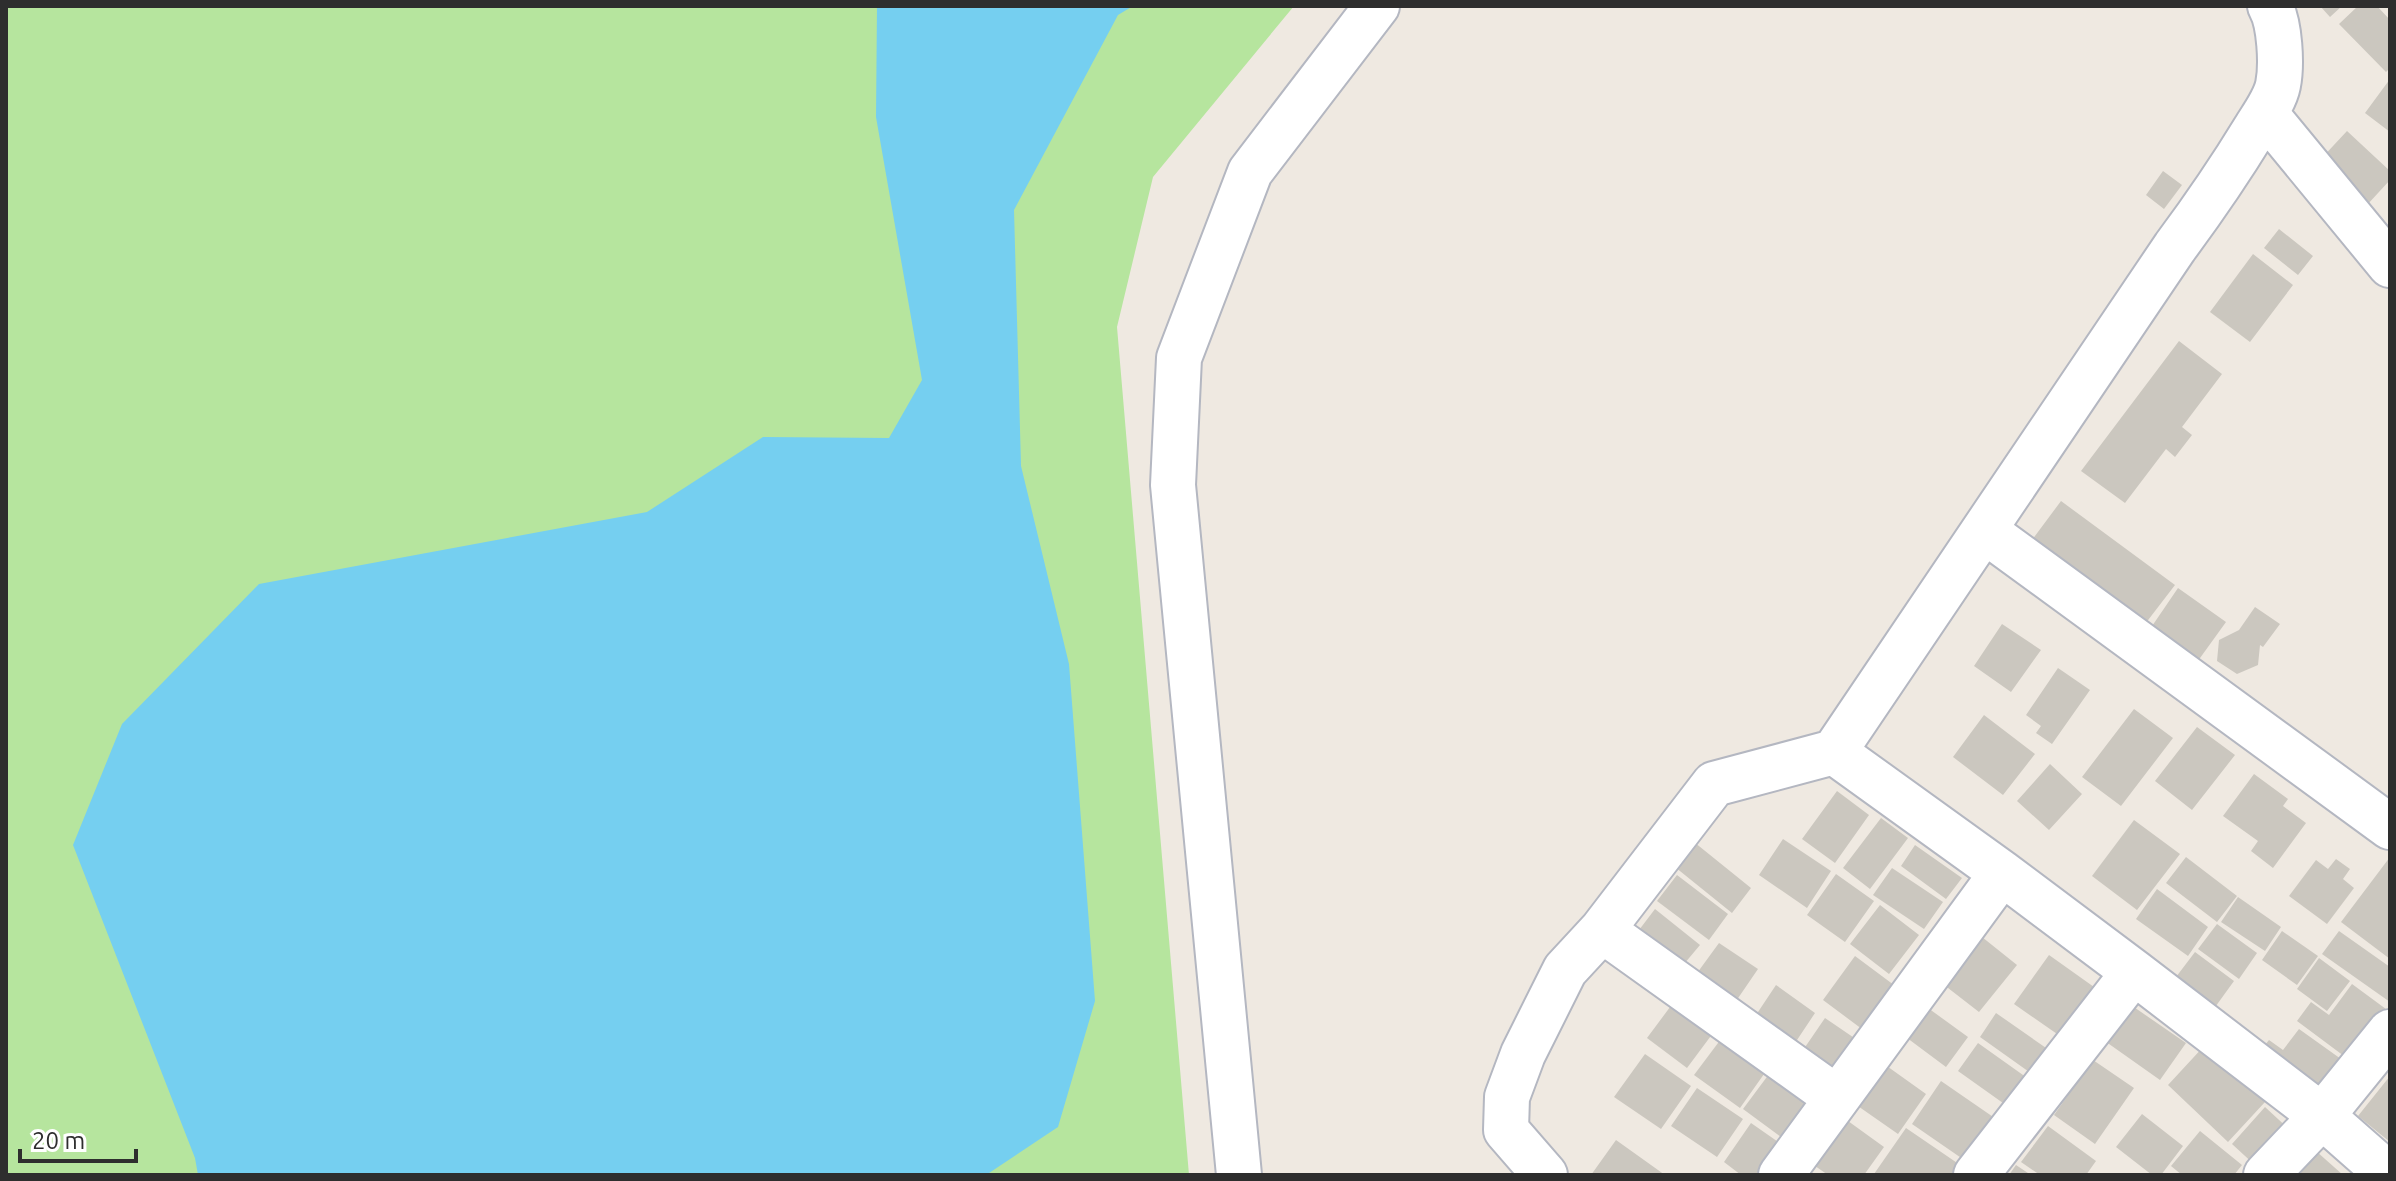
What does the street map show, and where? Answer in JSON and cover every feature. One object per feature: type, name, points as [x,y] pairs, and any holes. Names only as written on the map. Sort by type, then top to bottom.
[{"type":"street","points":[[1239,1175],[1173,485],[1179,358],[1250,172],[1377,6]]},
{"type":"street","points":[[1545,1175],[1506,1130],[1507,1097],[1523,1054],[1565,970],[1602,930],[1714,784],[1834,752],[2175,247],[2222,184],[2265,113],[2278,86],[2279,50],[2275,13],[2270,6]]},
{"type":"street","points":[[2265,113],[2390,265]]},
{"type":"street","points":[[1985,531],[2390,827]]},
{"type":"street","points":[[1834,752],[2134,972],[2322,1116],[2389,1175]]},
{"type":"street","points":[[1781,1175],[2002,873]]},
{"type":"street","points":[[1602,930],[1837,1098]]},
{"type":"street","points":[[1976,1175],[2134,972]]},
{"type":"street","points":[[2266,1175],[2322,1116],[2390,1032]]},
{"type":"green space","points":[[6,6],[1294,6],[1153,177],[1117,327],[1189,1175],[6,1175]]},
{"type":"water","points":[[877,6],[1133,6],[1118,15],[1014,210],[1021,466],[1069,664],[1095,1001],[1058,1127],[986,1175],[198,1175],[195,1158],[73,845],[122,724],[259,584],[647,512],[763,437],[889,438],[922,380],[876,117]]},
{"type":"building","points":[[2320,6],[2342,6],[2330,17]]},
{"type":"building","points":[[2358,6],[2377,6],[2390,20],[2390,68],[2386,72],[2339,24]]},
{"type":"building","points":[[2390,79],[2390,132],[2365,113]]},
{"type":"building","points":[[2347,131],[2390,171],[2390,180],[2367,205],[2319,161]]},
{"type":"building","points":[[2163,171],[2182,185],[2164,209],[2146,195]]},
{"type":"building","points":[[2279,229],[2313,256],[2298,275],[2264,248]]},
{"type":"building","points":[[2253,254],[2293,285],[2250,342],[2210,312]]},
{"type":"building","points":[[2179,341],[2222,374],[2182,427],[2192,435],[2175,457],[2166,449],[2125,503],[2081,471]]},
{"type":"building","points":[[2061,501],[2175,585],[2142,628],[2029,544]]},
{"type":"building","points":[[2178,588],[2226,622],[2195,665],[2148,632]]},
{"type":"building","points":[[2255,607],[2280,624],[2263,647],[2260,645],[2258,665],[2237,674],[2217,661],[2219,640],[2239,630]]},
{"type":"building","points":[[2002,624],[2041,650],[2011,692],[1974,666]]},
{"type":"building","points":[[2058,668],[2090,690],[2052,744],[2036,733],[2041,726],[2026,715]]},
{"type":"building","points":[[2134,709],[2173,738],[2121,806],[2082,777]]},
{"type":"building","points":[[1984,715],[2035,754],[2003,795],[1953,757]]},
{"type":"building","points":[[2197,727],[2235,755],[2192,810],[2155,781]]},
{"type":"building","points":[[2050,764],[2082,794],[2049,830],[2017,801]]},
{"type":"building","points":[[2254,774],[2288,799],[2283,806],[2306,823],[2273,868],[2251,851],[2258,841],[2223,816]]},
{"type":"building","points":[[1837,791],[1869,815],[1835,863],[1802,839]]},
{"type":"building","points":[[1881,818],[1908,838],[1870,889],[1843,868]]},
{"type":"building","points":[[2134,820],[2180,854],[2137,910],[2092,876]]},
{"type":"building","points":[[1689,838],[1751,888],[1732,913],[1670,863]]},
{"type":"building","points":[[1783,839],[1831,871],[1807,908],[1759,875]]},
{"type":"building","points":[[1915,845],[1962,878],[1946,899],[1901,866]]},
{"type":"building","points":[[2186,857],[2237,896],[2217,922],[2166,883]]},
{"type":"building","points":[[2390,857],[2390,959],[2341,922]]},
{"type":"building","points":[[2336,859],[2350,869],[2343,879],[2354,888],[2327,924],[2289,896],[2316,860],[2328,869]]},
{"type":"building","points":[[1892,868],[1943,902],[1924,929],[1873,895]]},
{"type":"building","points":[[1836,874],[1874,901],[1845,942],[1807,915]]},
{"type":"building","points":[[1677,875],[1728,914],[1709,940],[1657,901]]},
{"type":"building","points":[[2157,889],[2208,927],[2188,956],[2136,919]]},
{"type":"building","points":[[2238,897],[2281,927],[2265,951],[2221,922]]},
{"type":"building","points":[[1880,905],[1919,935],[1889,974],[1850,944]]},
{"type":"building","points":[[1655,909],[1700,945],[1679,970],[1636,934]]},
{"type":"building","points":[[2217,924],[2257,953],[2239,979],[2198,949]]},
{"type":"building","points":[[2282,931],[2318,956],[2297,985],[2262,960]]},
{"type":"building","points":[[2339,931],[2390,967],[2390,1002],[2322,954]]},
{"type":"building","points":[[1977,933],[2017,965],[1979,1012],[1939,981]]},
{"type":"building","points":[[1719,943],[1758,969],[1732,1007],[1692,980]]},
{"type":"building","points":[[2195,952],[2234,981],[2213,1010],[2173,981]]},
{"type":"building","points":[[2049,955],[2094,987],[2060,1036],[2014,1004]]},
{"type":"building","points":[[1855,956],[1906,994],[1874,1038],[1823,1000]]},
{"type":"building","points":[[2319,958],[2350,981],[2327,1011],[2297,989]]},
{"type":"building","points":[[2352,984],[2390,1012],[2352,1062],[2297,1021],[2311,1002],[2329,1015]]},
{"type":"building","points":[[1776,985],[1815,1013],[1795,1043],[1756,1015]]},
{"type":"building","points":[[1679,995],[1719,1025],[1687,1068],[1647,1038]]},
{"type":"building","points":[[1917,1000],[1968,1037],[1946,1067],[1895,1029]]},
{"type":"building","points":[[2128,1003],[2186,1043],[2160,1080],[2102,1039]]},
{"type":"building","points":[[1996,1013],[2049,1050],[2032,1074],[1980,1037]]},
{"type":"building","points":[[1825,1018],[1866,1046],[1840,1084],[1799,1056]]},
{"type":"building","points":[[2299,1029],[2341,1059],[2315,1096],[2257,1055],[2269,1040],[2283,1050]]},
{"type":"building","points":[[1724,1035],[1769,1067],[1740,1108],[1694,1075]]},
{"type":"building","points":[[1978,1043],[2030,1080],[2010,1108],[1958,1071]]},
{"type":"building","points":[[2205,1045],[2265,1102],[2228,1142],[2168,1085]]},
{"type":"building","points":[[1645,1054],[1691,1086],[1661,1129],[1614,1097]]},
{"type":"building","points":[[2093,1060],[2134,1088],[2095,1144],[2054,1115]]},
{"type":"building","points":[[1884,1064],[1926,1094],[1898,1134],[1855,1104]]},
{"type":"building","points":[[1775,1066],[1818,1097],[1785,1140],[1743,1109]]},
{"type":"building","points":[[2390,1076],[2390,1142],[2358,1116]]},
{"type":"building","points":[[1941,1081],[1999,1121],[1970,1164],[1912,1124]]},
{"type":"building","points":[[1697,1088],[1743,1119],[1717,1157],[1671,1126]]},
{"type":"building","points":[[2265,1107],[2291,1131],[2257,1167],[2232,1144]]},
{"type":"building","points":[[1830,1108],[1884,1147],[1864,1175],[1828,1175],[1798,1154]]},
{"type":"building","points":[[2142,1114],[2183,1146],[2161,1175],[2152,1175],[2116,1147]]},
{"type":"building","points":[[1751,1123],[1797,1155],[1783,1175],[1741,1175],[1724,1162]]},
{"type":"building","points":[[2048,1126],[2096,1161],[2086,1175],[2040,1175],[2021,1162]]},
{"type":"building","points":[[1906,1128],[1966,1169],[1962,1175],[1874,1174]]},
{"type":"building","points":[[2200,1131],[2242,1165],[2234,1175],[2182,1175],[2171,1166]]},
{"type":"building","points":[[1616,1140],[1665,1175],[1591,1175]]},
{"type":"building","points":[[2316,1151],[2343,1175],[2295,1175]]},
{"type":"building","points":[[2016,1165],[2031,1175],[2009,1175]]}]
